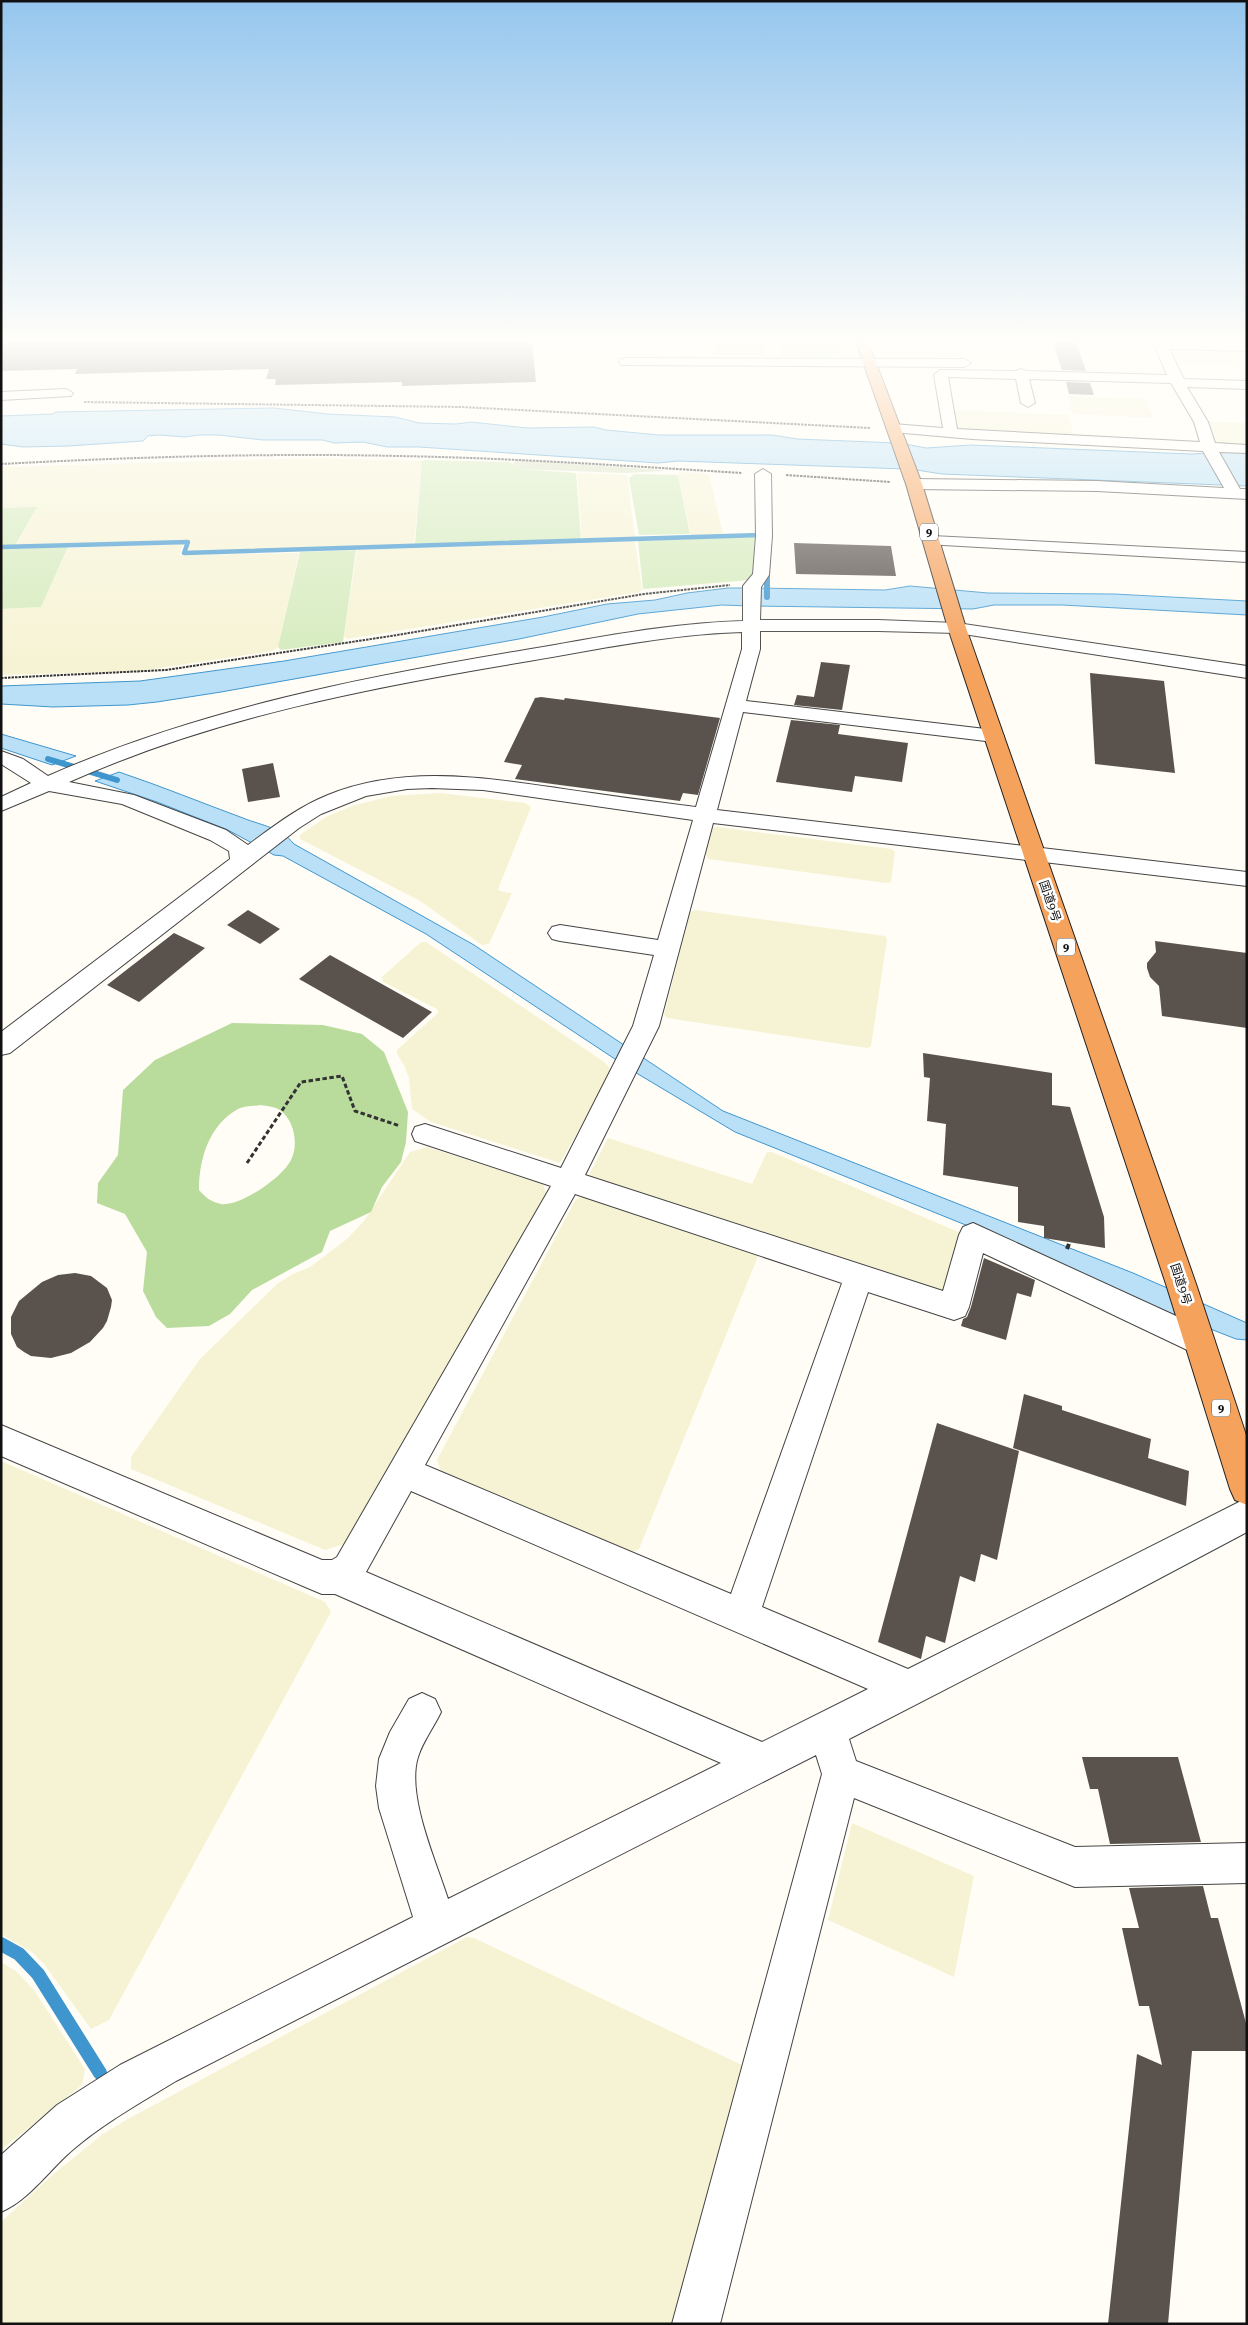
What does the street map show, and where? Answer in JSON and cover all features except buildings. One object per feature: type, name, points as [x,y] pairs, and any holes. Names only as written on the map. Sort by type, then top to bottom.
[{"type":"highway","name":"国道9号","points":[[901,450],[932,542],[943,586],[1181,1284],[1247,1489]]},
{"type":"street","points":[[1211,450],[1241,494]]},
{"type":"street","points":[[336,1577],[349,1569],[569,1180],[646,1026],[751,649],[752,601],[762,576],[764,536],[763,474]]},
{"type":"street","points":[[912,481],[1097,486],[1241,494]]},
{"type":"street","points":[[932,542],[1029,544],[1178,556],[1247,557]]},
{"type":"street","points":[[1,805],[104,760],[182,732],[261,709],[408,678],[675,631],[752,601],[920,626],[954,619],[1247,672]]},
{"type":"street","points":[[735,705],[994,736]]},
{"type":"street","points":[[90,746],[167,720],[174,720],[182,732]]},
{"type":"street","points":[[1,757],[55,780],[127,799],[228,840],[249,853]]},
{"type":"street","points":[[5,1038],[249,853],[307,812],[327,802],[362,789],[405,781],[483,784],[704,815],[1247,879]]},
{"type":"street","points":[[560,933],[667,949]]},
{"type":"street","points":[[425,1134],[954,1307],[973,1235],[1197,1334]]},
{"type":"street","points":[[741,1616],[856,1284]]},
{"type":"street","points":[[1,1440],[322,1577],[336,1577],[764,1762]]},
{"type":"street","points":[[418,1478],[910,1688]]},
{"type":"street","points":[[1,2189],[26,2162],[62,2130],[104,2100],[161,2066],[1103,1590],[1247,1514]]},
{"type":"street","points":[[422,1712],[403,1745],[398,1759],[395,1786],[399,1808],[437,1928]]},
{"type":"street","points":[[696,2324],[841,1774],[827,1730]]},
{"type":"street","points":[[841,1774],[1075,1867],[1247,1863]]},
{"type":"path","points":[[1,464],[174,457],[396,455],[517,459],[874,479]]},
{"type":"path","points":[[1,678],[146,672],[372,639],[644,594],[703,587],[752,601]]},
{"type":"path","points":[[247,1163],[301,1082],[342,1076],[355,1112],[425,1134]]},
{"type":"shaded area","points":[[320,458],[422,461],[414,544],[190,552],[187,550],[191,541],[189,540],[19,546],[17,544],[37,507],[1,508],[1,467]]},
{"type":"shaded area","points":[[577,473],[627,475],[635,538],[582,539]]},
{"type":"shaded area","points":[[678,473],[709,474],[723,534],[691,535]]},
{"type":"shaded area","points":[[635,541],[642,590],[639,592],[347,639],[344,636],[357,550]]},
{"type":"shaded area","points":[[183,544],[179,554],[182,555],[299,553],[278,647],[272,651],[140,671],[1,675],[1,609],[41,607],[68,548]]},
{"type":"shaded area","points":[[440,793],[525,803],[531,807],[498,889],[512,893],[489,944],[482,945],[420,901],[300,839],[300,835],[326,817],[352,806],[391,796]]},
{"type":"shaded area","points":[[717,827],[892,849],[895,852],[891,882],[886,883],[708,859],[704,851],[710,828]]},
{"type":"shaded area","points":[[695,910],[885,936],[887,939],[871,1046],[867,1048],[667,1018],[664,1015],[690,912]]},
{"type":"shaded area","points":[[421,942],[426,942],[603,1061],[609,1067],[611,1073],[560,1163],[431,1122],[412,1109],[409,1078],[397,1054],[397,1050],[438,1013],[437,1009],[383,982],[382,977]]},
{"type":"shaded area","points":[[608,1138],[752,1184],[767,1152],[772,1152],[963,1234],[952,1297],[588,1177]]},
{"type":"shaded area","points":[[427,1147],[543,1184],[547,1195],[344,1544],[325,1550],[131,1469],[131,1457],[200,1359],[277,1284],[291,1275],[310,1267],[347,1239],[364,1221],[410,1152]]},
{"type":"shaded area","points":[[592,1194],[759,1254],[639,1549],[632,1552],[441,1471],[437,1460],[576,1199]]},
{"type":"shaded area","points":[[1,1461],[325,1602],[331,1612],[109,2020],[91,2029],[44,1964],[32,1952],[1,1934]]},
{"type":"shaded area","points":[[852,1823],[974,1876],[954,1977],[828,1920]]},
{"type":"shaded area","points":[[467,1937],[474,1938],[742,2065],[751,2077],[685,2324],[1,2324],[1,2222],[50,2177],[103,2134],[126,2120]]},
{"type":"shaded area","points":[[1,1962],[16,1971],[34,1990],[85,2069],[82,2085],[1,2150]]},
{"type":"green space","points":[[516,460],[663,471],[624,473],[521,469],[513,464]]},
{"type":"green space","points":[[422,461],[509,462],[521,469],[576,473],[581,539],[415,544]]},
{"type":"green space","points":[[634,474],[678,475],[690,534],[639,535],[629,478]]},
{"type":"green space","points":[[37,507],[15,546],[1,547],[1,508]]},
{"type":"green space","points":[[758,537],[757,565],[750,580],[643,589],[638,541]]},
{"type":"green space","points":[[68,547],[41,607],[1,609],[1,549]]},
{"type":"green space","points":[[356,550],[343,642],[281,650],[278,647],[300,552]]},
{"type":"green space","points":[[232,1023],[323,1025],[362,1034],[384,1052],[408,1112],[406,1142],[401,1162],[382,1187],[371,1212],[330,1231],[322,1252],[252,1290],[230,1314],[209,1326],[167,1328],[156,1317],[143,1291],[147,1252],[125,1214],[97,1203],[98,1183],[118,1155],[123,1090],[155,1060]],"holes":[[[261,1105],[280,1110],[289,1120],[295,1140],[291,1160],[270,1182],[249,1196],[229,1204],[211,1201],[199,1190],[199,1178],[204,1155],[213,1133],[228,1116],[238,1109]]]},
{"type":"water","points":[[471,450],[900,450],[906,469],[678,461],[658,463]]},
{"type":"water","points":[[903,450],[1247,453],[1247,486],[942,474],[910,469]]},
{"type":"water","points":[[910,586],[988,593],[1114,594],[1247,601],[1247,615],[1062,605],[994,605],[973,609],[752,606],[753,588],[885,590]]},
{"type":"water","points":[[728,588],[751,588],[750,606],[722,605],[638,614],[519,639],[157,702],[128,705],[53,707],[1,704],[1,686],[140,681],[284,661],[543,617],[607,604],[655,600],[687,593]]},
{"type":"water","points":[[1,734],[76,756],[52,765],[1,748]]},
{"type":"water","points":[[119,772],[277,830],[294,844],[474,945],[723,1111],[1133,1273],[1247,1323],[1247,1340],[1236,1339],[1144,1303],[1055,1261],[735,1132],[633,1071],[426,934],[283,856],[274,855],[228,830],[157,802],[95,781]]},
{"type":"waterway","points":[[1,547],[188,542],[184,553],[760,535]]},
{"type":"waterway","points":[[767,567],[767,597]]},
{"type":"waterway","points":[[48,759],[117,780]]},
{"type":"waterway","points":[[1,1944],[19,1954],[38,1974],[100,2073]]}]
